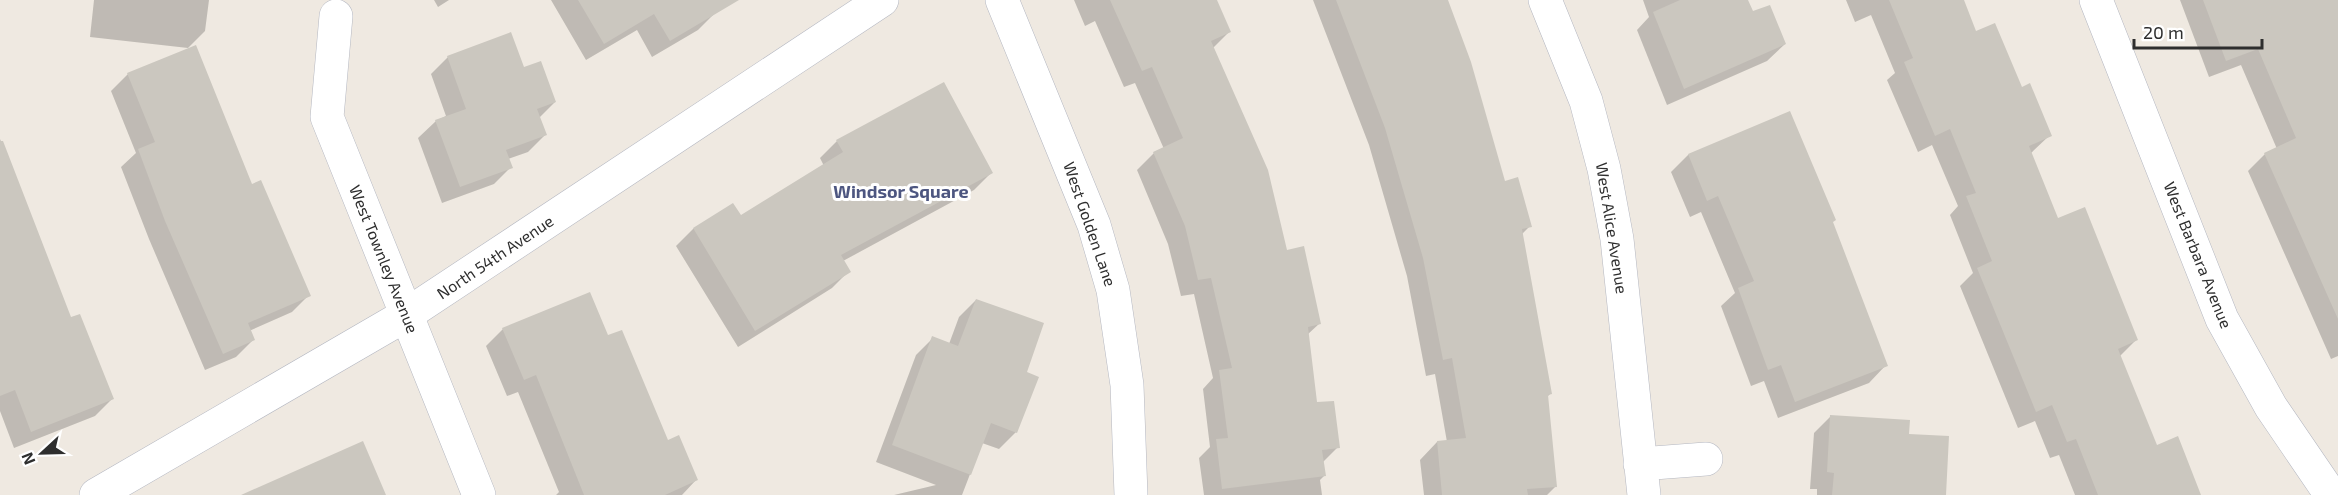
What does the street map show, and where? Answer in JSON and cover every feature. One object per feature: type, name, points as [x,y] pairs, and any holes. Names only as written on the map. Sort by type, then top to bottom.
[{"type":"street","name":"North 54th Avenue","points":[[96,495],[406,315],[882,0]]},
{"type":"street","name":"West Golden Lane","points":[[1002,0],[1094,225],[1113,290],[1128,385],[1131,495]]},
{"type":"street","name":"West Alice Avenue","points":[[1545,0],[1586,101],[1604,169],[1617,239],[1642,480],[1706,459]]},
{"type":"street","name":"West Barbara Avenue","points":[[2096,0],[2222,319],[2271,407],[2331,495]]},
{"type":"street","name":"West Townley Avenue","points":[[336,16],[327,117],[479,495]]},
{"type":"building","points":[[578,0],[739,0],[670,41],[654,14],[604,44]]},
{"type":"building","points":[[1110,0],[1217,0],[1231,32],[1211,41],[1268,170],[1287,250],[1304,246],[1321,324],[1308,327],[1317,402],[1334,401],[1340,448],[1322,450],[1326,476],[1222,489],[1216,439],[1228,438],[1219,370],[1232,368],[1211,278],[1198,280],[1185,226],[1153,152],[1183,138],[1152,67],[1142,71]]},
{"type":"building","points":[[1336,0],[1448,0],[1471,62],[1505,181],[1518,177],[1532,227],[1522,229],[1552,394],[1548,395],[1557,487],[1527,489],[1528,495],[1442,495],[1437,441],[1466,438],[1452,358],[1443,360],[1423,258],[1385,128]]},
{"type":"building","points":[[1680,0],[1748,0],[1753,11],[1770,5],[1786,44],[1684,89],[1653,12]]},
{"type":"building","points":[[1889,0],[1964,0],[1976,31],[1995,23],[2022,87],[2030,83],[2052,136],[2029,146],[2058,218],[2085,207],[2138,340],[2118,349],[2157,445],[2178,436],[2201,495],[2098,495],[2076,439],[2067,442],[2052,405],[2036,412],[1977,268],[1992,261],[1966,196],[1976,193],[1950,129],[1935,136],[1904,62],[1913,58]]},
{"type":"building","points":[[2203,0],[2338,0],[2338,319],[2264,153],[2296,138],[2258,49],[2226,61]]},
{"type":"building","points":[[511,32],[524,67],[541,61],[556,102],[537,109],[547,135],[506,150],[513,168],[460,187],[435,120],[466,109],[447,56]]},
{"type":"building","points":[[196,45],[252,184],[261,180],[311,296],[248,323],[255,340],[223,354],[165,221],[138,149],[155,142],[127,73]]},
{"type":"building","points":[[944,82],[993,173],[841,255],[851,272],[755,331],[693,228],[733,203],[741,215],[843,152],[836,140]]},
{"type":"building","points":[[1790,111],[1836,220],[1833,222],[1888,366],[1795,402],[1781,365],[1768,370],[1738,288],[1754,281],[1718,196],[1707,201],[1688,154]]},
{"type":"building","points":[[0,141],[3,141],[71,317],[80,314],[114,399],[31,432],[15,390],[0,396]]},
{"type":"building","points":[[590,292],[608,335],[622,330],[668,440],[679,435],[698,480],[665,495],[584,495],[536,375],[524,380],[502,328]]},
{"type":"building","points":[[976,299],[1044,323],[1027,372],[1039,377],[1017,433],[991,423],[971,475],[892,445],[932,336],[958,346]]},
{"type":"building","points":[[1830,415],[1910,420],[1909,434],[1949,436],[1946,495],[1832,495],[1834,473],[1827,472]]},
{"type":"building","points":[[363,441],[386,495],[241,495]]},
{"type":"district","name":"Windsor Square","points":[[901,192]]}]
